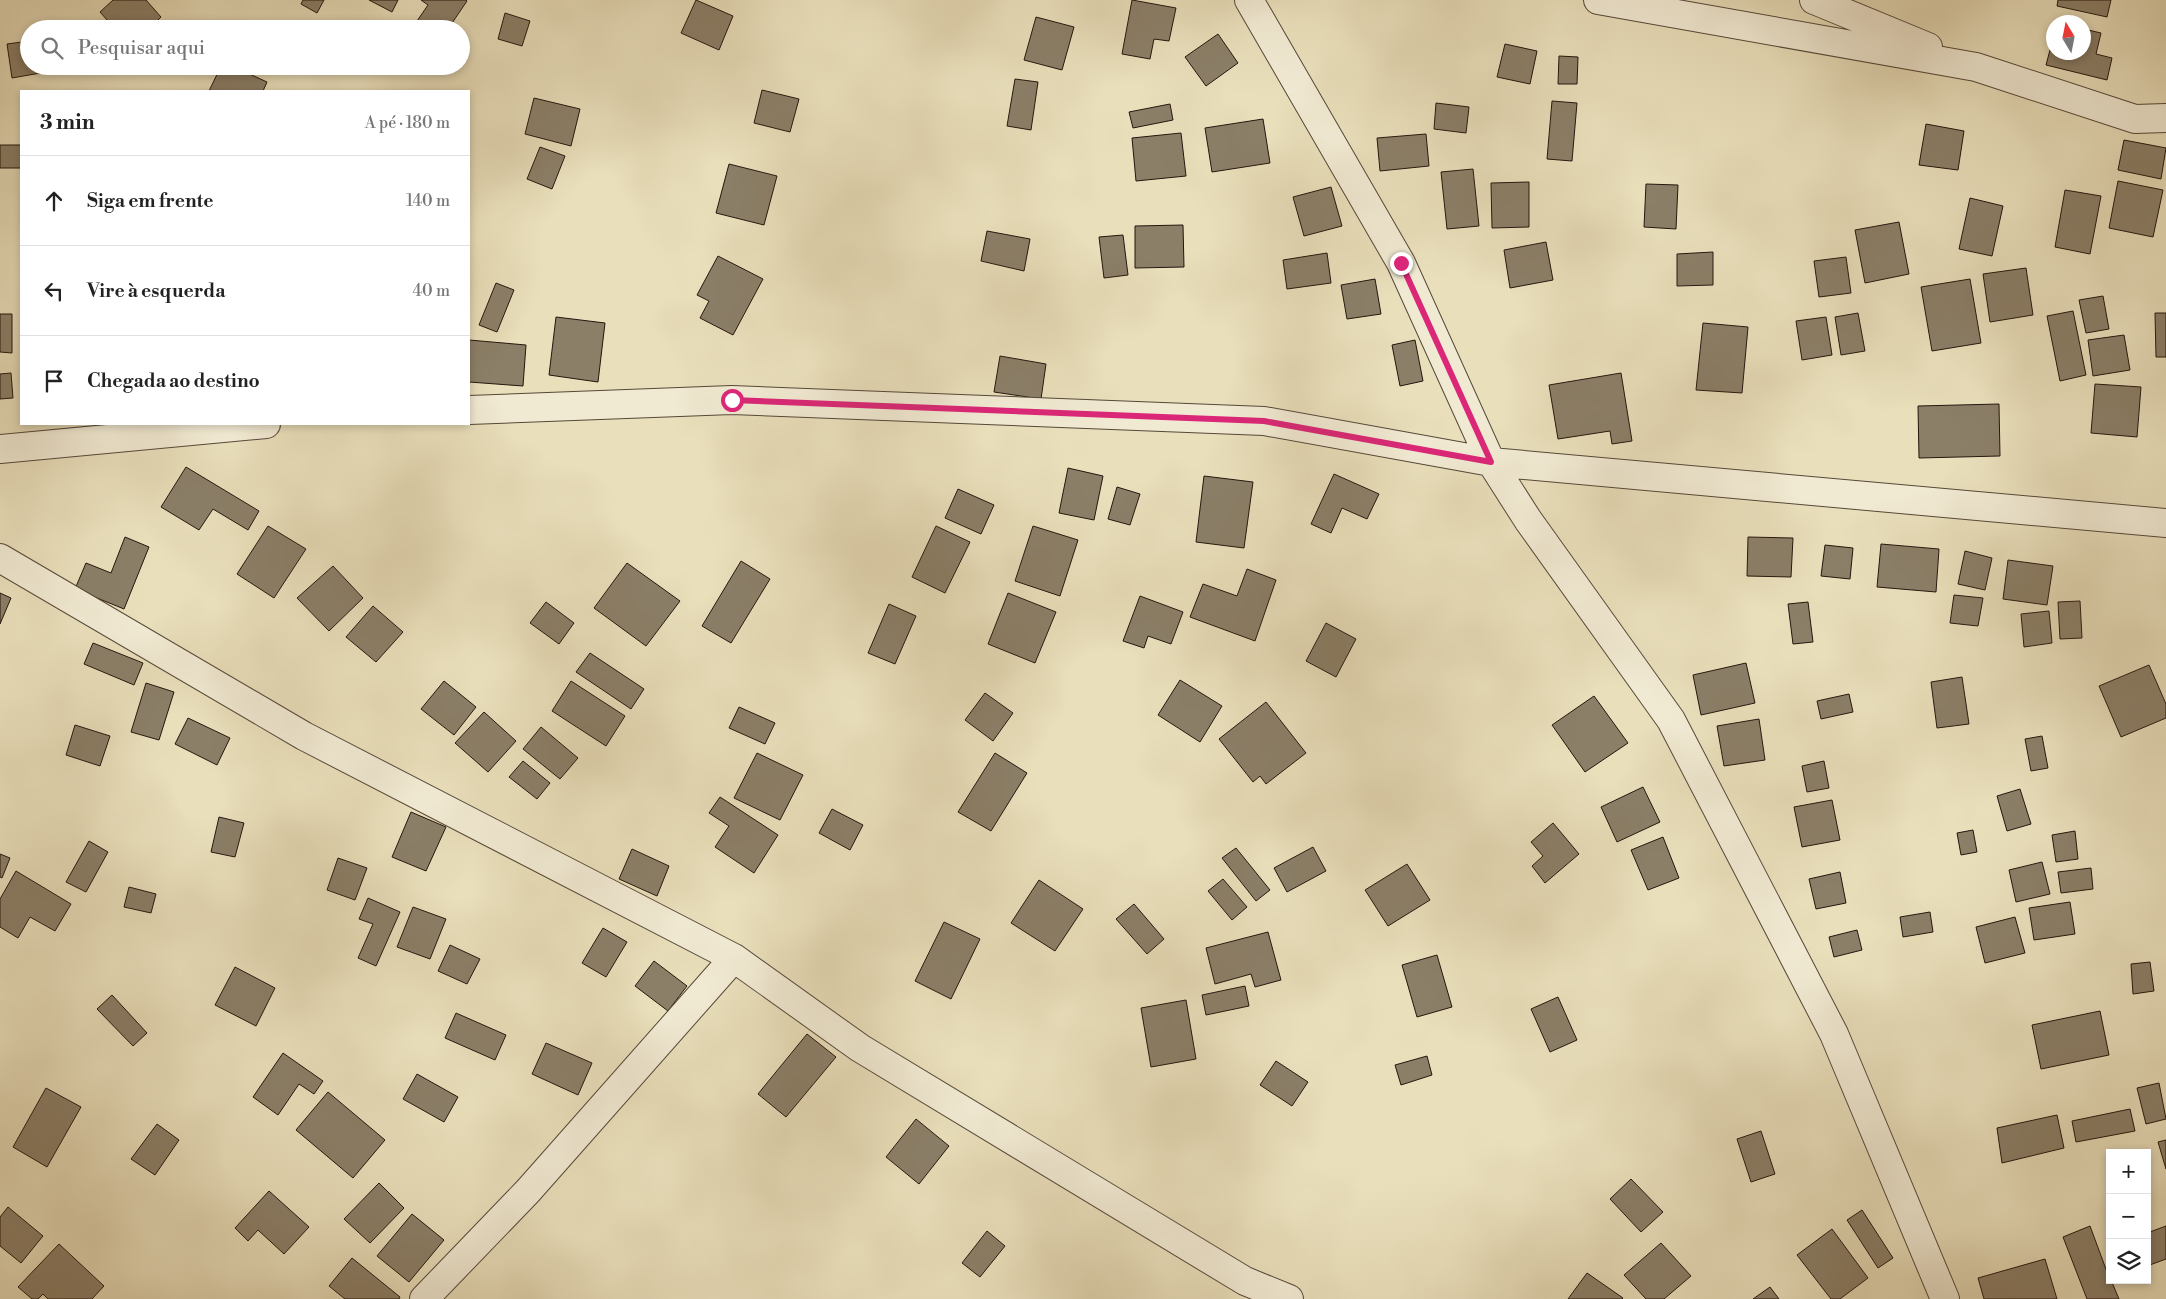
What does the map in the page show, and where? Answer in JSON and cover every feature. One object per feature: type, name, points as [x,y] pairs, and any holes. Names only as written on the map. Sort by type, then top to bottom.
[{"type":"street","points":[[1249,0],[1401,263],[1491,462],[1528,520],[1671,720],[1834,1034],[1945,1299]]},
{"type":"street","points":[[1598,0],[1976,67]]},
{"type":"street","points":[[1814,0],[1976,67],[2135,118],[2166,118]]},
{"type":"street","points":[[470,410],[732,400],[1264,421],[1491,462],[2166,523]]},
{"type":"street","points":[[0,449],[255,425]]},
{"type":"street","points":[[0,558],[304,736],[734,958],[869,1053],[1245,1281],[1289,1299]]},
{"type":"street","points":[[424,1299],[528,1191],[734,958]]},
{"type":"building","points":[[113,0],[146,0],[161,17],[158,20],[107,20],[100,12]]},
{"type":"building","points":[[303,0],[324,0],[317,13],[301,4]]},
{"type":"building","points":[[369,0],[398,0],[392,12]]},
{"type":"building","points":[[421,0],[467,1],[454,20],[418,20],[428,5]]},
{"type":"building","points":[[696,0],[733,16],[719,50],[681,33]]},
{"type":"building","points":[[1132,0],[1176,8],[1169,41],[1154,39],[1150,59],[1122,54]]},
{"type":"building","points":[[2058,0],[2111,0],[2107,17],[2057,6]]},
{"type":"building","points":[[505,13],[530,21],[522,46],[498,39]]},
{"type":"building","points":[[1036,17],[1074,27],[1062,70],[1024,60]]},
{"type":"building","points":[[2091,31],[2101,33],[2096,54],[2112,58],[2107,80],[2046,65],[2047,60],[2091,60]]},
{"type":"building","points":[[1218,34],[1238,63],[1206,86],[1185,57]]},
{"type":"building","points":[[20,42],[20,75],[29,75],[12,78],[7,44]]},
{"type":"building","points":[[1505,44],[1537,51],[1530,84],[1497,77]]},
{"type":"building","points":[[1559,56],[1578,57],[1577,84],[1558,84]]},
{"type":"building","points":[[217,75],[252,75],[267,82],[263,90],[209,90]]},
{"type":"building","points":[[1015,79],[1038,82],[1031,130],[1007,126]]},
{"type":"building","points":[[762,90],[799,99],[790,132],[754,123]]},
{"type":"building","points":[[534,98],[580,109],[571,146],[525,134]]},
{"type":"building","points":[[1552,101],[1577,103],[1572,161],[1547,159]]},
{"type":"building","points":[[1436,103],[1469,107],[1466,133],[1434,129]]},
{"type":"building","points":[[1170,104],[1173,120],[1133,128],[1129,112]]},
{"type":"building","points":[[1263,119],[1270,163],[1212,172],[1205,128]]},
{"type":"building","points":[[1926,124],[1964,131],[1958,170],[1919,165]]},
{"type":"building","points":[[1181,133],[1186,176],[1136,181],[1132,138]]},
{"type":"building","points":[[1426,134],[1429,166],[1380,171],[1377,138]]},
{"type":"building","points":[[2124,140],[2166,148],[2161,179],[2118,170]]},
{"type":"building","points":[[0,145],[20,145],[20,168],[0,168]]},
{"type":"building","points":[[540,147],[565,156],[552,189],[527,179]]},
{"type":"building","points":[[729,164],[777,176],[764,225],[716,213]]},
{"type":"building","points":[[1473,169],[1479,226],[1447,229],[1441,172]]},
{"type":"building","points":[[2118,181],[2163,190],[2153,237],[2109,228]]},
{"type":"building","points":[[1529,182],[1529,227],[1492,228],[1491,183]]},
{"type":"building","points":[[1646,184],[1678,185],[1676,229],[1644,227]]},
{"type":"building","points":[[1331,187],[1342,226],[1304,236],[1293,197]]},
{"type":"building","points":[[2065,190],[2101,196],[2090,254],[2055,247]]},
{"type":"building","points":[[1970,198],[2003,206],[1992,256],[1959,249]]},
{"type":"building","points":[[1899,222],[1909,274],[1865,283],[1855,230]]},
{"type":"building","points":[[1183,225],[1184,267],[1135,268],[1135,226]]},
{"type":"building","points":[[987,231],[1030,239],[1024,271],[981,261]]},
{"type":"building","points":[[1123,235],[1128,275],[1104,278],[1099,237]]},
{"type":"building","points":[[1546,242],[1553,280],[1510,288],[1504,250]]},
{"type":"building","points":[[1713,252],[1713,285],[1677,286],[1677,254]]},
{"type":"building","points":[[1327,253],[1331,283],[1287,289],[1283,260]]},
{"type":"building","points":[[718,256],[763,279],[733,335],[700,318],[709,301],[697,295]]},
{"type":"building","points":[[1846,257],[1851,293],[1819,297],[1814,261]]},
{"type":"building","points":[[2026,268],[2033,315],[1990,322],[1983,274]]},
{"type":"building","points":[[1375,279],[1381,314],[1347,319],[1341,285]]},
{"type":"building","points":[[1970,279],[1981,343],[1932,351],[1921,287]]},
{"type":"building","points":[[496,283],[514,290],[497,332],[479,325]]},
{"type":"building","points":[[2103,296],[2109,329],[2086,333],[2079,300]]},
{"type":"building","points":[[2073,311],[2086,375],[2060,381],[2047,316]]},
{"type":"building","points":[[1858,313],[1865,351],[1841,355],[1835,317]]},
{"type":"building","points":[[2155,313],[2166,313],[2166,357],[2156,357]]},
{"type":"building","points":[[0,314],[12,314],[12,353],[0,352]]},
{"type":"building","points":[[556,317],[605,323],[598,382],[549,375]]},
{"type":"building","points":[[1826,317],[1832,355],[1802,360],[1796,321]]},
{"type":"building","points":[[1703,323],[1748,327],[1742,393],[1696,390]]},
{"type":"building","points":[[2124,335],[2130,370],[2093,376],[2088,340]]},
{"type":"building","points":[[470,340],[526,345],[523,386],[470,382]]},
{"type":"building","points":[[1415,340],[1423,381],[1400,386],[1392,345]]},
{"type":"building","points":[[1000,356],[1046,364],[1041,399],[994,392]]},
{"type":"building","points":[[11,373],[13,398],[0,399],[0,374]]},
{"type":"building","points":[[1621,373],[1632,441],[1612,444],[1610,431],[1558,439],[1549,385]]},
{"type":"building","points":[[2095,384],[2141,387],[2137,437],[2091,433]]},
{"type":"building","points":[[1999,404],[2000,456],[1919,458],[1918,406]]},
{"type":"building","points":[[186,467],[259,511],[248,530],[213,509],[199,530],[161,507]]},
{"type":"building","points":[[1068,468],[1103,476],[1094,520],[1059,513]]},
{"type":"building","points":[[1334,474],[1379,494],[1367,519],[1342,508],[1331,533],[1311,524]]},
{"type":"building","points":[[1204,476],[1253,482],[1244,548],[1196,542]]},
{"type":"building","points":[[1117,487],[1140,494],[1130,525],[1108,519]]},
{"type":"building","points":[[958,489],[994,505],[981,534],[945,518]]},
{"type":"building","points":[[268,526],[306,549],[274,598],[237,574]]},
{"type":"building","points":[[936,526],[970,542],[945,593],[912,577]]},
{"type":"building","points":[[1033,526],[1078,540],[1060,596],[1015,581]]},
{"type":"building","points":[[125,537],[149,547],[124,609],[75,589],[86,563],[111,573]]},
{"type":"building","points":[[1748,537],[1793,538],[1791,577],[1747,576]]},
{"type":"building","points":[[1881,544],[1939,549],[1936,592],[1877,587]]},
{"type":"building","points":[[1825,545],[1853,548],[1850,579],[1821,576]]},
{"type":"building","points":[[1965,551],[1992,558],[1985,590],[1958,584]]},
{"type":"building","points":[[2008,560],[2053,566],[2047,605],[2003,599]]},
{"type":"building","points":[[741,561],[770,579],[731,643],[702,626]]},
{"type":"building","points":[[627,563],[680,601],[646,646],[594,608]]},
{"type":"building","points":[[333,566],[363,598],[329,631],[297,598]]},
{"type":"building","points":[[1247,569],[1276,580],[1255,641],[1190,617],[1203,584],[1237,596]]},
{"type":"building","points":[[0,593],[11,598],[0,624]]},
{"type":"building","points":[[1008,593],[1056,612],[1035,663],[988,644]]},
{"type":"building","points":[[1954,595],[1983,598],[1978,626],[1950,623]]},
{"type":"building","points":[[1140,596],[1183,612],[1171,644],[1148,636],[1144,648],[1123,641]]},
{"type":"building","points":[[2080,601],[2082,638],[2060,639],[2058,602]]},
{"type":"building","points":[[546,602],[574,623],[559,644],[530,623]]},
{"type":"building","points":[[1808,602],[1813,642],[1793,644],[1788,604]]},
{"type":"building","points":[[889,604],[916,616],[895,664],[868,653]]},
{"type":"building","points":[[373,606],[403,632],[376,662],[346,637]]},
{"type":"building","points":[[2049,611],[2052,643],[2024,647],[2021,614]]},
{"type":"building","points":[[1326,623],[1356,639],[1336,677],[1306,661]]},
{"type":"building","points":[[93,643],[143,663],[134,685],[84,664]]},
{"type":"building","points":[[590,653],[644,689],[631,709],[576,672]]},
{"type":"building","points":[[1746,663],[1755,703],[1701,715],[1693,675]]},
{"type":"building","points":[[2149,665],[2166,704],[2166,718],[2121,737],[2099,686]]},
{"type":"building","points":[[1962,677],[1969,724],[1937,728],[1931,682]]},
{"type":"building","points":[[1180,680],[1222,706],[1200,742],[1158,715]]},
{"type":"building","points":[[444,681],[476,707],[454,735],[421,709]]},
{"type":"building","points":[[571,681],[625,716],[606,746],[552,711]]},
{"type":"building","points":[[146,683],[174,692],[159,740],[131,732]]},
{"type":"building","points":[[985,693],[1013,713],[993,741],[965,720]]},
{"type":"building","points":[[1849,694],[1853,712],[1821,719],[1817,701]]},
{"type":"building","points":[[1594,696],[1628,743],[1585,772],[1552,725]]},
{"type":"building","points":[[1266,702],[1306,753],[1266,784],[1260,776],[1253,782],[1219,739]]},
{"type":"building","points":[[739,707],[775,723],[765,744],[729,728]]},
{"type":"building","points":[[484,712],[516,741],[488,772],[455,743]]},
{"type":"building","points":[[188,718],[230,738],[217,765],[175,744]]},
{"type":"building","points":[[1759,719],[1765,760],[1724,766],[1717,726]]},
{"type":"building","points":[[75,725],[110,736],[100,766],[66,755]]},
{"type":"building","points":[[541,727],[578,758],[560,779],[523,749]]},
{"type":"building","points":[[2042,736],[2048,768],[2031,771],[2025,739]]},
{"type":"building","points":[[757,753],[803,775],[780,820],[734,798]]},
{"type":"building","points":[[995,753],[1027,773],[991,831],[958,812]]},
{"type":"building","points":[[523,761],[550,783],[537,799],[509,777]]},
{"type":"building","points":[[1824,761],[1829,788],[1807,792],[1802,766]]},
{"type":"building","points":[[1643,787],[1660,822],[1617,842],[1601,807]]},
{"type":"building","points":[[2020,789],[2031,824],[2007,831],[1997,796]]},
{"type":"building","points":[[720,797],[778,835],[754,873],[715,847],[729,826],[709,813]]},
{"type":"building","points":[[1832,800],[1840,840],[1802,847],[1794,807]]},
{"type":"building","points":[[832,809],[863,825],[850,850],[819,833]]},
{"type":"building","points":[[411,812],[446,827],[426,871],[392,857]]},
{"type":"building","points":[[219,817],[244,823],[235,857],[211,852]]},
{"type":"building","points":[[1553,823],[1579,854],[1545,883],[1532,866],[1543,856],[1531,842]]},
{"type":"building","points":[[1973,830],[1977,852],[1961,855],[1957,833]]},
{"type":"building","points":[[2075,831],[2078,859],[2056,862],[2052,835]]},
{"type":"building","points":[[1663,837],[1679,878],[1648,890],[1631,850]]},
{"type":"building","points":[[89,841],[108,852],[86,892],[66,882]]},
{"type":"building","points":[[1313,847],[1326,871],[1287,892],[1274,868]]},
{"type":"building","points":[[1236,848],[1270,890],[1256,901],[1222,858]]},
{"type":"building","points":[[632,849],[669,866],[657,896],[619,879]]},
{"type":"building","points":[[0,854],[10,858],[2,878],[0,877]]},
{"type":"building","points":[[338,858],[367,868],[355,900],[327,890]]},
{"type":"building","points":[[2042,862],[2050,894],[2016,902],[2009,870]]},
{"type":"building","points":[[1407,864],[1430,900],[1388,926],[1365,890]]},
{"type":"building","points":[[2091,868],[2093,889],[2061,893],[2058,872]]},
{"type":"building","points":[[16,871],[71,904],[55,931],[30,917],[18,938],[0,927],[0,899]]},
{"type":"building","points":[[1840,872],[1846,903],[1816,909],[1809,879]]},
{"type":"building","points":[[1223,879],[1247,907],[1232,920],[1208,891]]},
{"type":"building","points":[[1039,880],[1083,909],[1055,951],[1011,923]]},
{"type":"building","points":[[129,887],[156,894],[151,913],[124,907]]},
{"type":"building","points":[[368,898],[400,912],[376,966],[358,958],[373,924],[359,919]]},
{"type":"building","points":[[2070,902],[2075,934],[2034,940],[2029,908]]},
{"type":"building","points":[[1134,904],[1164,939],[1147,954],[1116,919]]},
{"type":"building","points":[[413,907],[446,919],[430,959],[397,947]]},
{"type":"building","points":[[1930,912],[1933,932],[1903,937],[1900,917]]},
{"type":"building","points":[[2015,917],[2025,953],[1985,963],[1976,927]]},
{"type":"building","points":[[944,922],[980,939],[951,999],[915,981]]},
{"type":"building","points":[[603,928],[627,942],[606,977],[582,963]]},
{"type":"building","points":[[1857,930],[1862,950],[1834,957],[1829,937]]},
{"type":"building","points":[[1268,932],[1281,980],[1255,987],[1251,974],[1215,984],[1206,948]]},
{"type":"building","points":[[450,945],[480,959],[467,984],[438,971]]},
{"type":"building","points":[[1437,955],[1452,1007],[1417,1017],[1402,965]]},
{"type":"building","points":[[654,961],[687,986],[668,1011],[635,986]]},
{"type":"building","points":[[2150,962],[2154,991],[2133,994],[2131,964]]},
{"type":"building","points":[[235,967],[275,988],[256,1026],[215,1005]]},
{"type":"building","points":[[1245,986],[1249,1006],[1206,1015],[1202,995]]},
{"type":"building","points":[[112,995],[147,1033],[133,1046],[97,1009]]},
{"type":"building","points":[[1558,997],[1577,1040],[1550,1052],[1531,1009]]},
{"type":"building","points":[[1186,1000],[1196,1059],[1151,1067],[1141,1008]]},
{"type":"building","points":[[2100,1011],[2109,1055],[2041,1069],[2032,1025]]},
{"type":"building","points":[[456,1013],[506,1035],[495,1060],[445,1038]]},
{"type":"building","points":[[807,1034],[836,1057],[786,1117],[758,1094]]},
{"type":"building","points":[[546,1043],[592,1063],[578,1095],[532,1074]]},
{"type":"building","points":[[283,1053],[323,1081],[314,1094],[299,1084],[278,1115],[253,1097]]},
{"type":"building","points":[[1427,1056],[1432,1075],[1401,1085],[1395,1065]]},
{"type":"building","points":[[1276,1061],[1308,1082],[1292,1106],[1260,1085]]},
{"type":"building","points":[[417,1074],[458,1097],[444,1122],[403,1099]]},
{"type":"building","points":[[2159,1083],[2166,1119],[2146,1124],[2137,1088]]},
{"type":"building","points":[[46,1088],[81,1107],[47,1167],[13,1147]]},
{"type":"building","points":[[328,1092],[385,1140],[353,1178],[296,1130]]},
{"type":"building","points":[[2130,1109],[2135,1131],[2076,1142],[2072,1121]]},
{"type":"building","points":[[2057,1115],[2064,1148],[2002,1163],[1997,1128]]},
{"type":"building","points":[[916,1119],[949,1146],[919,1184],[886,1157]]},
{"type":"building","points":[[157,1124],[179,1140],[155,1175],[131,1159]]},
{"type":"building","points":[[1761,1131],[1775,1174],[1751,1182],[1737,1139]]},
{"type":"building","points":[[2166,1140],[2166,1169],[2158,1142]]},
{"type":"building","points":[[1631,1179],[1663,1212],[1641,1232],[1610,1199]]},
{"type":"building","points":[[379,1183],[404,1208],[370,1243],[344,1219]]},
{"type":"building","points":[[269,1191],[309,1227],[284,1254],[258,1230],[248,1241],[235,1228]]},
{"type":"building","points":[[8,1207],[43,1236],[21,1263],[0,1246],[0,1217]]},
{"type":"building","points":[[1862,1210],[1893,1258],[1878,1268],[1847,1220]]},
{"type":"building","points":[[412,1214],[444,1240],[409,1282],[377,1256]]},
{"type":"building","points":[[2090,1226],[2106,1269],[2106,1284],[2113,1284],[2119,1299],[2087,1299],[2063,1237]]},
{"type":"building","points":[[2166,1226],[2166,1259],[2151,1265],[2151,1239],[2151,1232]]},
{"type":"building","points":[[1832,1229],[1868,1278],[1840,1299],[1831,1299],[1797,1255]]},
{"type":"building","points":[[987,1231],[1005,1246],[980,1277],[962,1263]]},
{"type":"building","points":[[1661,1243],[1691,1276],[1664,1299],[1646,1299],[1624,1275]]},
{"type":"building","points":[[59,1244],[104,1286],[92,1299],[48,1299],[43,1294],[38,1299],[32,1299],[18,1287]]},
{"type":"building","points":[[352,1258],[400,1297],[399,1299],[345,1299],[329,1286]]},
{"type":"building","points":[[2045,1259],[2057,1299],[1984,1299],[1978,1278]]},
{"type":"building","points":[[1587,1273],[1623,1298],[1568,1299]]},
{"type":"building","points":[[1770,1287],[1779,1299],[1753,1299]]},
{"type":"route","points":[[732,400],[1264,421],[1491,462],[1401,263]]}]
